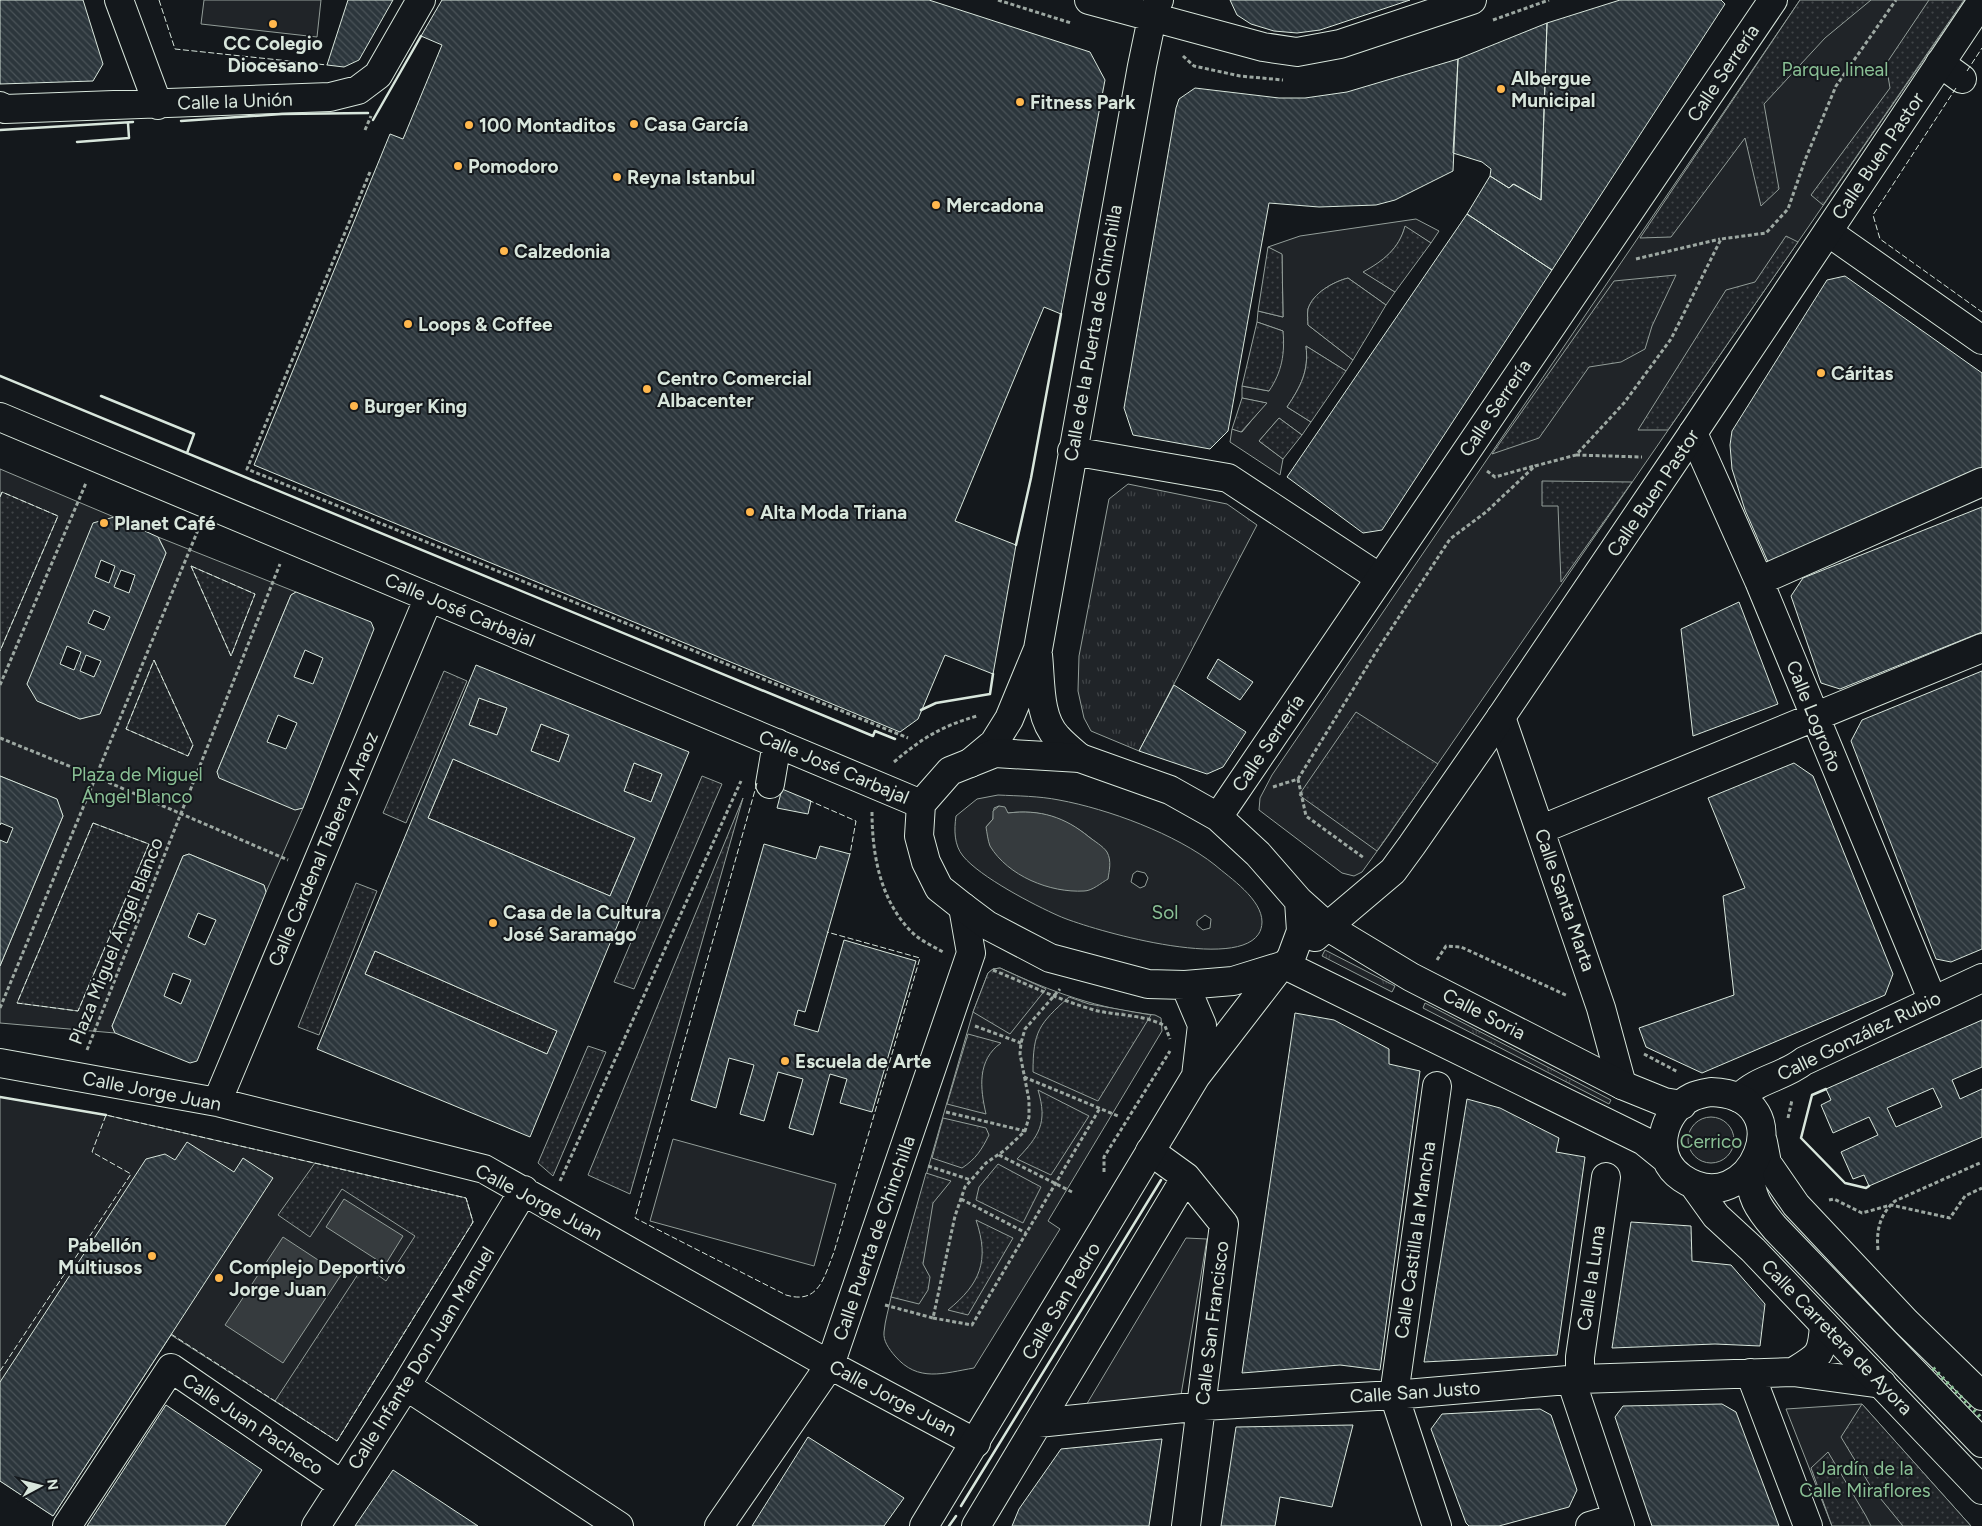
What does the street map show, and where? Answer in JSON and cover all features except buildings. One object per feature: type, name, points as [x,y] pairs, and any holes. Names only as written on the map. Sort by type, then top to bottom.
[{"type":"street","points":[[119,0],[158,105]]},
{"type":"street","name":"Calle la Unión","points":[[0,106],[5,109],[330,98],[358,90],[378,75],[421,0]]},
{"type":"street","points":[[1090,0],[1156,9],[1263,47],[1297,52],[1340,44],[1472,0]]},
{"type":"street","name":"Calle Serrería","points":[[1218,817],[1773,0]]},
{"type":"street","name":"Calle Buen Pastor","points":[[1285,963],[1393,871],[1502,717],[1982,1]]},
{"type":"street","name":"Calle de la Puerta de Chinchilla","points":[[970,763],[994,743],[1010,719],[1038,649],[1072,452],[1156,9]]},
{"type":"street","points":[[1940,63],[1962,79]]},
{"type":"street","points":[[1828,232],[1982,340]]},
{"type":"street","name":"Calle José Carbajal","points":[[0,417],[920,804]]},
{"type":"street","name":"Calle Logroño","points":[[1693,434],[1759,581],[1814,718],[1932,999]]},
{"type":"street","points":[[1072,452],[1228,478],[1380,578]]},
{"type":"street","points":[[1759,581],[1982,482]]},
{"type":"street","name":"Calle Cardenal Tabera y Araoz","points":[[217,1102],[429,597]]},
{"type":"street","points":[[1542,829],[1982,648]]},
{"type":"street","name":"Calle de la Puerta de Chinchilla","points":[[1038,649],[1043,706],[1048,723],[1056,736],[1080,758]]},
{"type":"street","name":"Calle Santa Marta","points":[[1502,717],[1602,1008],[1622,1085]]},
{"type":"street","points":[[770,784],[777,743]]},
{"type":"street","points":[[1080,758],[995,753],[950,771],[920,804],[919,836],[926,862],[939,888],[962,907],[1002,934],[1050,958],[1148,984],[1185,985],[1233,981],[1285,963],[1301,931],[1299,901]]},
{"type":"street","name":"Calle Soria","points":[[1080,758],[1170,790],[1218,817],[1258,854],[1299,901],[1328,927],[1411,977],[1622,1085],[1664,1102],[1682,1105]]},
{"type":"street","points":[[962,907],[971,953],[1002,934]]},
{"type":"street","name":"Calle Puerta de Chinchilla","points":[[719,1526],[830,1365],[971,953]]},
{"type":"street","points":[[1285,963],[1644,1141],[1665,1158],[1676,1173],[1693,1184],[1718,1187],[1730,1184],[1756,1161],[1763,1142]]},
{"type":"street","name":"Calle San Pedro","points":[[924,1526],[976,1443],[1196,1076],[1285,963]]},
{"type":"street","name":"Calle González Rubio","points":[[1739,1098],[1752,1085],[1792,1070],[1804,1060],[1932,999],[1982,978]]},
{"type":"street","name":"Calle San Pedro","points":[[1185,985],[1202,1025],[1196,1076]]},
{"type":"street","name":"Calle Jorge Juan","points":[[0,1063],[217,1102],[484,1169],[830,1365],[976,1443]]},
{"type":"street","name":"Calle Castilla la Mancha","points":[[1394,1395],[1437,1086]]},
{"type":"street","points":[[1665,1158],[1662,1142],[1664,1132],[1670,1116],[1682,1105],[1692,1097],[1711,1092],[1727,1092],[1739,1098],[1750,1107],[1760,1121],[1767,1163],[1796,1205],[1906,1322],[1982,1396]]},
{"type":"street","name":"Calle San Francisco","points":[[1150,1152],[1186,1176],[1224,1224],[1186,1526]]},
{"type":"street","name":"Calle Carretera de Ayora","points":[[1749,1169],[1752,1193],[1757,1206],[1775,1228],[1982,1443]]},
{"type":"street","points":[[976,1526],[1186,1176]]},
{"type":"street","name":"Calle la Luna","points":[[1606,1177],[1575,1380],[1618,1522]]},
{"type":"street","name":"Calle Carretera de Ayora","points":[[1693,1184],[1716,1216],[1753,1250],[1982,1490]]},
{"type":"street","name":"Calle Infante Don Juan Manuel","points":[[316,1526],[406,1386],[524,1190]]},
{"type":"street","points":[[1793,1372],[1818,1355],[1822,1349],[1824,1325]]},
{"type":"street","name":"Calle Juan Pacheco","points":[[66,1526],[171,1368],[342,1485]]},
{"type":"street","name":"Calle San Justo","points":[[1038,1423],[1202,1406],[1394,1395],[1575,1380],[1793,1372],[1882,1384]]},
{"type":"street","points":[[1750,1373],[1808,1526]]},
{"type":"street","points":[[406,1386],[619,1526]]},
{"type":"street","points":[[1394,1395],[1437,1526]]},
{"type":"street","points":[[1590,1526],[1618,1522]]},
{"type":"path","points":[[1636,259],[1721,239],[1766,233],[1788,209],[1805,160],[1836,86],[1896,0]]},
{"type":"path","points":[[365,130],[368,122]]},
{"type":"path","points":[[370,172],[247,469],[908,738]]},
{"type":"path","points":[[1576,454],[1624,403],[1671,339],[1721,239]]},
{"type":"path","points":[[1480,465],[1495,477],[1576,454],[1649,457],[1674,462]]},
{"type":"path","points":[[1245,777],[1269,788],[1298,779],[1376,652],[1450,539],[1486,512],[1535,466]]},
{"type":"path","points":[[0,685],[88,479]]},
{"type":"path","points":[[0,1008],[200,526]]},
{"type":"path","name":"Plaza Miguel Ángel Blanco","points":[[77,1077],[282,560]]},
{"type":"path","points":[[0,738],[96,777],[314,872]]},
{"type":"path","points":[[1298,779],[1306,816],[1366,859]]},
{"type":"path","points":[[549,1205],[742,781]]},
{"type":"path","points":[[933,1318],[953,1224],[965,1187],[986,1163],[1025,1131],[1029,1116],[1029,1100],[1024,1076],[1021,1043],[1025,1029],[1062,987]]},
{"type":"path","points":[[967,1023],[1021,1043]]},
{"type":"path","points":[[1024,1076],[1118,1116]]},
{"type":"path","points":[[885,1305],[933,1318],[972,1325],[1100,1108]]},
{"type":"path","points":[[941,1111],[1025,1131]]},
{"type":"path","points":[[999,1154],[1072,1192]]},
{"type":"path","points":[[1796,1205],[1834,1199],[1862,1214],[1890,1205],[1906,1194],[1982,1162]]},
{"type":"path","points":[[925,1165],[971,1180]]},
{"type":"path","points":[[1890,1205],[1950,1218],[1965,1196],[1982,1188]]},
{"type":"path","points":[[961,1200],[1026,1234]]},
{"type":"path","points":[[1878,1255],[1879,1222],[1890,1205]]},
{"type":"green space","points":[[204,0],[321,0],[317,37],[201,24]]},
{"type":"green space","name":"Parque lineal","points":[[1800,0],[1965,0],[1388,836],[1362,872],[1354,876],[1342,873],[1259,810],[1260,798],[1272,775]]},
{"type":"green space","points":[[1800,0],[1871,0],[1825,38],[1764,104],[1779,189],[1761,206],[1745,138],[1671,237],[1640,238]]},
{"type":"green space","points":[[1929,0],[1964,0],[1823,205],[1811,195],[1890,88],[1886,64]]},
{"type":"green space","points":[[1416,219],[1439,231],[1431,243],[1405,227],[1399,242],[1389,254],[1364,272],[1395,292],[1386,305],[1348,278],[1324,289],[1311,303],[1308,309],[1308,325],[1353,360],[1346,371],[1306,346],[1307,355],[1303,378],[1287,407],[1311,422],[1302,435],[1279,418],[1259,441],[1283,459],[1280,475],[1230,442],[1232,429],[1242,432],[1266,403],[1242,398],[1242,386],[1269,391],[1283,331],[1257,322],[1258,311],[1283,317],[1282,255],[1268,247],[1300,236]]},
{"type":"green space","points":[[1405,226],[1431,243],[1395,292],[1363,272],[1394,248]]},
{"type":"green space","points":[[1786,236],[1798,242],[1668,430],[1638,430],[1726,290],[1755,282]]},
{"type":"green space","points":[[1268,247],[1282,254],[1283,317],[1258,311]]},
{"type":"green space","points":[[1676,275],[1652,326],[1645,349],[1621,362],[1589,367],[1539,438],[1492,454],[1614,281]]},
{"type":"green space","points":[[1348,278],[1386,305],[1353,360],[1308,325],[1308,309],[1314,298],[1330,285]]},
{"type":"green space","points":[[1257,322],[1283,331],[1282,362],[1277,377],[1269,391],[1242,386]]},
{"type":"green space","points":[[1306,346],[1346,371],[1311,422],[1287,407],[1303,378],[1307,355]]},
{"type":"green space","points":[[1242,398],[1267,403],[1241,432],[1232,429]]},
{"type":"green space","points":[[1279,418],[1302,435],[1283,459],[1259,441]]},
{"type":"green space","name":"Plaza de Miguel Ángel Blanco","points":[[0,469],[114,517],[27,684],[38,701],[80,719],[100,713],[166,553],[158,537],[296,592],[291,595],[217,772],[303,808],[266,892],[264,885],[189,854],[183,856],[112,1026],[115,1033],[0,1023],[0,966],[63,816],[56,799],[0,776]]},
{"type":"green space","points":[[1542,481],[1632,482],[1561,582],[1558,506],[1542,506]]},
{"type":"green space","points":[[1128,484],[1227,504],[1257,525],[1139,751],[1091,731],[1084,718],[1078,691],[1079,656],[1109,499]]},
{"type":"green space","points":[[2,492],[58,516],[0,651],[0,497]]},
{"type":"green space","points":[[191,566],[255,594],[231,656]]},
{"type":"green space","points":[[154,660],[193,745],[188,756],[126,729]]},
{"type":"green space","points":[[444,671],[467,681],[406,823],[383,813]]},
{"type":"green space","points":[[479,698],[507,708],[497,735],[469,725]]},
{"type":"green space","points":[[1356,712],[1438,764],[1377,851],[1299,795]]},
{"type":"green space","points":[[541,724],[569,735],[559,762],[531,751]]},
{"type":"green space","points":[[453,759],[635,838],[610,896],[428,818]]},
{"type":"green space","points":[[634,763],[662,774],[651,802],[624,791]]},
{"type":"green space","points":[[702,776],[722,784],[634,989],[614,982]]},
{"type":"green space","name":"Sol","points":[[998,795],[1051,799],[1078,804],[1141,824],[1181,843],[1215,865],[1251,897],[1261,913],[1262,922],[1254,939],[1234,947],[1205,949],[1171,946],[1136,939],[1103,931],[1059,916],[994,881],[971,864],[960,852],[955,837],[956,816],[977,799]],"holes":[[[999,806],[1008,813],[1037,813],[1074,826],[1107,852],[986,827],[993,819],[994,808]],[[1137,871],[1145,873],[1148,878],[1145,886],[1140,888],[1131,882],[1133,874]],[[1205,915],[1211,919],[1210,928],[1203,930],[1197,925],[1197,921]]]},
{"type":"green space","points":[[743,798],[630,1194],[588,1175]]},
{"type":"green space","points":[[93,823],[149,844],[78,1011],[17,1003]]},
{"type":"green space","points":[[356,883],[377,891],[319,1035],[298,1027]]},
{"type":"green space","points":[[1325,950],[1395,986],[1392,992],[1322,956]]},
{"type":"green space","points":[[375,951],[557,1031],[547,1054],[365,974]]},
{"type":"green space","points":[[1000,968],[1038,985],[1095,1004],[1155,1015],[1161,1018],[1162,1031],[1048,1221],[1060,1229],[974,1368],[942,1374],[922,1373],[904,1364],[891,1351],[884,1339],[885,1323],[973,1012],[988,973],[993,969]]},
{"type":"green space","points":[[1000,968],[1046,989],[1010,1034],[973,1012],[988,973],[993,969]]},
{"type":"green space","points":[[1069,997],[1089,1004],[1151,1015],[1098,1101],[1033,1072],[1036,1037],[1044,1022]]},
{"type":"green space","points":[[1425,1003],[1611,1100],[1609,1104],[1423,1008]]},
{"type":"green space","points":[[968,1034],[1001,1043],[988,1058],[982,1075],[982,1094],[986,1114],[947,1104]]},
{"type":"green space","points":[[588,1046],[606,1052],[553,1176],[538,1163]]},
{"type":"green space","points":[[1038,1090],[1089,1116],[1051,1175],[1017,1159],[1031,1143],[1040,1128],[1042,1111]]},
{"type":"green space","name":"Complejo Deportivo Jorge Juan","points":[[0,1097],[106,1115],[466,1198],[473,1222],[337,1441],[171,1335],[53,1516],[0,1481]]},
{"type":"green space","name":"Cerrico","points":[[1716,1117],[1720,1118],[1730,1127],[1733,1131],[1733,1149],[1724,1159],[1716,1163],[1706,1163],[1698,1159],[1689,1149],[1688,1135],[1692,1127],[1702,1118]]},
{"type":"green space","points":[[943,1118],[986,1128],[989,1135],[978,1153],[962,1168],[932,1158]]},
{"type":"green space","points":[[673,1139],[836,1184],[814,1266],[650,1221]]},
{"type":"green space","points":[[315,1163],[466,1198],[473,1222],[337,1441],[275,1401],[364,1265],[386,1281],[415,1236],[342,1189],[310,1237],[278,1215]]},
{"type":"green space","points":[[998,1164],[1041,1187],[1023,1223],[976,1200],[979,1187]]},
{"type":"green space","points":[[926,1173],[951,1181],[933,1203],[923,1264],[930,1277],[928,1290],[919,1304],[891,1297]]},
{"type":"green space","points":[[976,1220],[1013,1238],[968,1315],[948,1310],[968,1291],[979,1271],[982,1260],[982,1248]]},
{"type":"green space","points":[[1186,1238],[1207,1239],[1180,1401],[1082,1412]]},
{"type":"green space","name":"Jardín de la Calle Miraflores","points":[[1862,1404],[1971,1526],[1832,1526],[1786,1409]]},
{"type":"green space","points":[[1862,1404],[1971,1526],[1903,1526],[1871,1487],[1841,1437]]},
{"type":"green space","points":[[1828,1452],[1871,1526],[1832,1526],[1811,1468]]},
{"type":"shaded area","points":[[999,806],[1005,807],[1008,813],[1031,812],[1052,816],[1080,830],[1101,846],[1109,855],[1108,879],[1090,890],[1071,891],[1044,886],[1019,874],[998,857],[989,844],[986,827],[993,819],[993,811]]},
{"type":"shaded area","points":[[344,1199],[403,1236],[385,1265],[326,1227]]},
{"type":"shaded area","points":[[283,1237],[341,1275],[283,1363],[225,1325]]},
{"type":"hedge","points":[[1933,1368],[1982,1419]]},
{"type":"fence","points":[[159,0],[175,49],[327,65]]},
{"type":"fence","points":[[1967,71],[1982,48]]},
{"type":"fence","points":[[1956,88],[1873,215],[1880,239],[1982,312]]},
{"type":"fence","points":[[0,497],[2,492],[58,516],[0,651]]},
{"type":"fence","points":[[191,566],[255,594],[231,656],[191,566]]},
{"type":"fence","points":[[154,660],[193,745],[188,756],[126,729],[154,660]]},
{"type":"fence","points":[[757,783],[635,1218],[786,1295],[797,1297],[806,1296],[819,1287],[834,1252],[920,958],[827,932]]},
{"type":"fence","points":[[808,800],[856,821],[850,854]]},
{"type":"fence","points":[[93,823],[149,844],[78,1011],[17,1003],[93,823]]},
{"type":"fence","points":[[0,1371],[131,1174],[92,1152],[106,1115],[466,1198],[473,1222],[337,1441],[171,1334]]},
{"type":"wall","points":[[373,120],[421,36]]},
{"type":"wall","points":[[181,121],[282,114],[368,113]]},
{"type":"wall","points":[[0,130],[133,122]]},
{"type":"wall","points":[[77,142],[129,138],[128,123]]},
{"type":"wall","points":[[1016,545],[1031,478],[1061,314]]},
{"type":"wall","points":[[0,376],[873,736],[875,731],[895,739]]},
{"type":"wall","points":[[101,396],[194,434],[187,453]]},
{"type":"wall","points":[[921,710],[936,703],[990,694],[993,674]]},
{"type":"wall","points":[[1826,1089],[1812,1095],[1801,1138],[1845,1183],[1866,1188],[1869,1186]]},
{"type":"wall","points":[[0,1097],[106,1115]]},
{"type":"wall","points":[[961,1506],[1161,1180]]},
{"type":"wall","points":[[949,1526],[956,1516]]},
{"type":"place","name":"CC Colegio Diocesano","points":[[273,24]]},
{"type":"place","name":"Albergue Municipal","points":[[1501,89]]},
{"type":"place","name":"Fitness Park","points":[[1020,102]]},
{"type":"place","name":"Casa García","points":[[634,124]]},
{"type":"place","name":"100 Montaditos","points":[[469,125]]},
{"type":"place","name":"Pomodoro","points":[[458,166]]},
{"type":"place","name":"Reyna Istanbul","points":[[617,177]]},
{"type":"place","name":"Mercadona","points":[[936,205]]},
{"type":"place","name":"Calzedonia","points":[[504,251]]},
{"type":"place","name":"Loops & Coffee","points":[[408,324]]},
{"type":"place","name":"Cáritas","points":[[1821,373]]},
{"type":"place","name":"Centro Comercial Albacenter","points":[[647,389]]},
{"type":"place","name":"Burger King","points":[[354,406]]},
{"type":"place","name":"Alta Moda Triana","points":[[750,512]]},
{"type":"place","name":"Planet Café","points":[[104,523]]},
{"type":"place","name":"Casa de la Cultura José Saramago","points":[[493,923]]},
{"type":"place","name":"Escuela de Arte","points":[[785,1061]]},
{"type":"place","name":"Pabellón Multiusos","points":[[152,1256]]},
{"type":"place","name":"Complejo Deportivo Jorge Juan","points":[[219,1278]]}]
